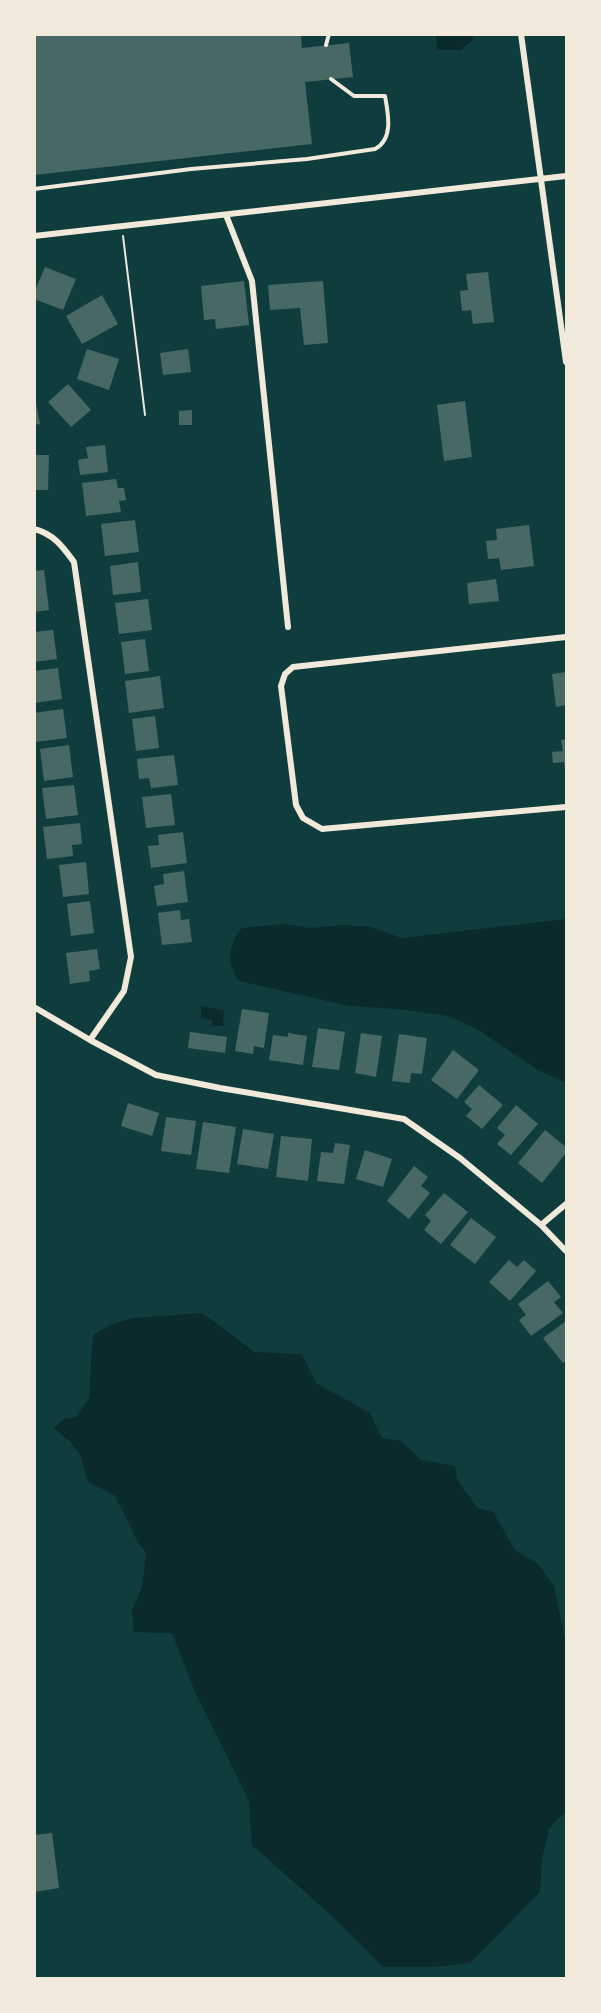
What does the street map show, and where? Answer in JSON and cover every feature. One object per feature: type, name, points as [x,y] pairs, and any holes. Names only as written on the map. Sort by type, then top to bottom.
[{"type":"street","points":[[521,34],[567,362]]},
{"type":"street","points":[[34,236],[567,176]]},
{"type":"street","points":[[226,215],[252,281],[288,627]]},
{"type":"street","points":[[34,529],[60,542],[74,562],[131,957],[124,991],[90,1040]]},
{"type":"street","points":[[567,637],[293,667],[285,674],[281,686],[296,805],[303,818],[322,829],[567,807]]},
{"type":"street","points":[[34,1007],[90,1040],[156,1074],[220,1088],[404,1119],[460,1158],[541,1225],[567,1251]]},
{"type":"street","points":[[541,1225],[567,1204]]},
{"type":"lane","points":[[326,45],[329,34]]},
{"type":"lane","points":[[34,189],[191,169],[307,159],[382,146],[389,120],[385,96],[354,96],[331,79]]},
{"type":"path","points":[[122,227],[145,415]]},
{"type":"water","points":[[436,35],[472,35],[473,40],[461,50],[437,50]]},
{"type":"water","points":[[566,919],[566,1083],[538,1070],[477,1029],[448,1016],[349,1006],[240,981],[232,968],[230,954],[234,940],[242,928],[283,924],[310,928],[344,925],[372,927],[401,938]]},
{"type":"water","points":[[201,1006],[224,1010],[223,1026],[212,1026],[212,1020],[201,1018]]},
{"type":"water","points":[[201,1313],[254,1352],[302,1354],[316,1383],[370,1413],[382,1438],[401,1441],[421,1460],[455,1466],[457,1479],[477,1508],[493,1512],[515,1550],[538,1564],[554,1586],[566,1644],[566,1811],[549,1829],[542,1859],[540,1892],[470,1963],[433,1967],[383,1967],[252,1845],[249,1801],[195,1692],[172,1633],[134,1632],[132,1610],[142,1588],[146,1553],[136,1539],[114,1495],[87,1481],[77,1450],[54,1428],[64,1419],[76,1417],[89,1398],[93,1335],[110,1325],[133,1318]]},
{"type":"building","points":[[34,34],[301,34],[302,48],[349,43],[353,77],[305,82],[312,144],[34,175]]},
{"type":"building","points":[[45,267],[76,279],[63,310],[34,299],[34,293]]},
{"type":"building","points":[[488,272],[494,322],[473,324],[471,310],[462,311],[460,291],[468,290],[466,274]]},
{"type":"building","points":[[244,281],[249,325],[216,329],[215,319],[204,320],[201,286]]},
{"type":"building","points":[[323,281],[328,343],[304,345],[300,308],[270,310],[268,285]]},
{"type":"building","points":[[102,295],[118,324],[82,344],[66,316]]},
{"type":"building","points":[[87,349],[119,359],[109,390],[77,379]]},
{"type":"building","points":[[188,349],[191,372],[163,375],[160,353]]},
{"type":"building","points":[[68,384],[91,410],[71,427],[48,402]]},
{"type":"building","points":[[34,393],[40,424],[34,425]]},
{"type":"building","points":[[465,401],[472,457],[444,461],[437,405]]},
{"type":"building","points":[[192,410],[192,425],[179,425],[179,411]]},
{"type":"building","points":[[105,445],[108,472],[80,475],[78,460],[88,458],[86,447]]},
{"type":"building","points":[[34,455],[49,455],[48,490],[34,490]]},
{"type":"building","points":[[116,479],[118,488],[124,488],[126,500],[119,501],[121,512],[86,516],[82,483]]},
{"type":"building","points":[[135,520],[139,552],[105,556],[101,524]]},
{"type":"building","points":[[529,525],[534,566],[501,570],[499,558],[488,559],[486,541],[497,540],[496,529]]},
{"type":"building","points":[[138,562],[141,592],[113,595],[110,566]]},
{"type":"building","points":[[44,570],[49,610],[34,612],[34,571]]},
{"type":"building","points":[[496,579],[499,601],[469,604],[467,583]]},
{"type":"building","points":[[148,599],[152,630],[119,634],[115,603]]},
{"type":"building","points":[[53,630],[57,659],[34,662],[34,632]]},
{"type":"building","points":[[145,639],[149,671],[125,674],[121,642]]},
{"type":"building","points":[[58,668],[62,699],[34,703],[34,671]]},
{"type":"building","points":[[566,672],[566,705],[556,707],[552,674]]},
{"type":"building","points":[[160,676],[164,708],[129,713],[125,681]]},
{"type":"building","points":[[63,709],[67,738],[35,742],[34,713]]},
{"type":"building","points":[[155,716],[159,748],[136,751],[132,719]]},
{"type":"building","points":[[566,739],[565,769],[564,762],[553,763],[552,752],[563,751],[561,740]]},
{"type":"building","points":[[69,745],[73,777],[44,781],[40,749]]},
{"type":"building","points":[[174,755],[178,785],[151,788],[149,778],[139,779],[137,759]]},
{"type":"building","points":[[74,785],[78,815],[46,819],[42,788]]},
{"type":"building","points":[[171,794],[175,825],[146,828],[142,797]]},
{"type":"building","points":[[80,823],[82,844],[72,845],[73,856],[47,859],[43,827]]},
{"type":"building","points":[[183,832],[187,863],[151,868],[148,846],[159,845],[158,835]]},
{"type":"building","points":[[86,862],[89,894],[63,897],[59,865]]},
{"type":"building","points":[[184,871],[188,902],[157,906],[154,886],[164,884],[163,874]]},
{"type":"building","points":[[90,901],[94,933],[71,936],[67,904]]},
{"type":"building","points":[[180,910],[181,920],[189,919],[192,942],[162,945],[158,913]]},
{"type":"building","points":[[97,949],[100,969],[89,971],[90,981],[70,984],[66,953]]},
{"type":"building","points":[[242,1009],[269,1013],[264,1048],[254,1046],[253,1054],[235,1051]]},
{"type":"building","points":[[318,1028],[345,1032],[339,1070],[312,1067]]},
{"type":"building","points":[[190,1032],[227,1037],[225,1053],[188,1048]]},
{"type":"building","points":[[288,1033],[307,1036],[303,1065],[269,1060],[273,1035],[288,1037]]},
{"type":"building","points":[[361,1033],[382,1036],[376,1077],[355,1073]]},
{"type":"building","points":[[399,1034],[427,1038],[422,1074],[411,1073],[410,1083],[392,1081]]},
{"type":"building","points":[[453,1050],[479,1070],[457,1099],[431,1080]]},
{"type":"building","points":[[479,1085],[503,1105],[482,1129],[466,1116],[472,1109],[464,1102]]},
{"type":"building","points":[[128,1103],[159,1113],[152,1136],[121,1126]]},
{"type":"building","points":[[516,1105],[538,1124],[511,1155],[497,1144],[505,1135],[497,1128]]},
{"type":"building","points":[[166,1117],[196,1121],[191,1155],[161,1151]]},
{"type":"building","points":[[203,1122],[236,1127],[229,1173],[196,1169]]},
{"type":"building","points":[[243,1129],[274,1134],[268,1169],[237,1164]]},
{"type":"building","points":[[545,1130],[566,1147],[566,1153],[542,1183],[518,1163]]},
{"type":"building","points":[[281,1136],[312,1139],[308,1181],[276,1177]]},
{"type":"building","points":[[335,1143],[350,1145],[344,1184],[317,1181],[321,1152],[333,1153]]},
{"type":"building","points":[[365,1150],[392,1159],[383,1187],[356,1179]]},
{"type":"building","points":[[414,1166],[428,1177],[421,1186],[430,1193],[409,1219],[387,1201]]},
{"type":"building","points":[[444,1193],[468,1212],[441,1244],[424,1230],[431,1221],[425,1215]]},
{"type":"building","points":[[471,1218],[496,1237],[475,1264],[450,1245]]},
{"type":"building","points":[[509,1260],[517,1267],[524,1260],[536,1271],[510,1301],[489,1282]]},
{"type":"building","points":[[548,1281],[561,1297],[554,1302],[563,1313],[531,1336],[519,1320],[526,1315],[518,1304]]},
{"type":"building","points":[[566,1321],[566,1361],[563,1363],[543,1338]]},
{"type":"building","points":[[52,1833],[59,1888],[34,1892],[34,1835]]}]
